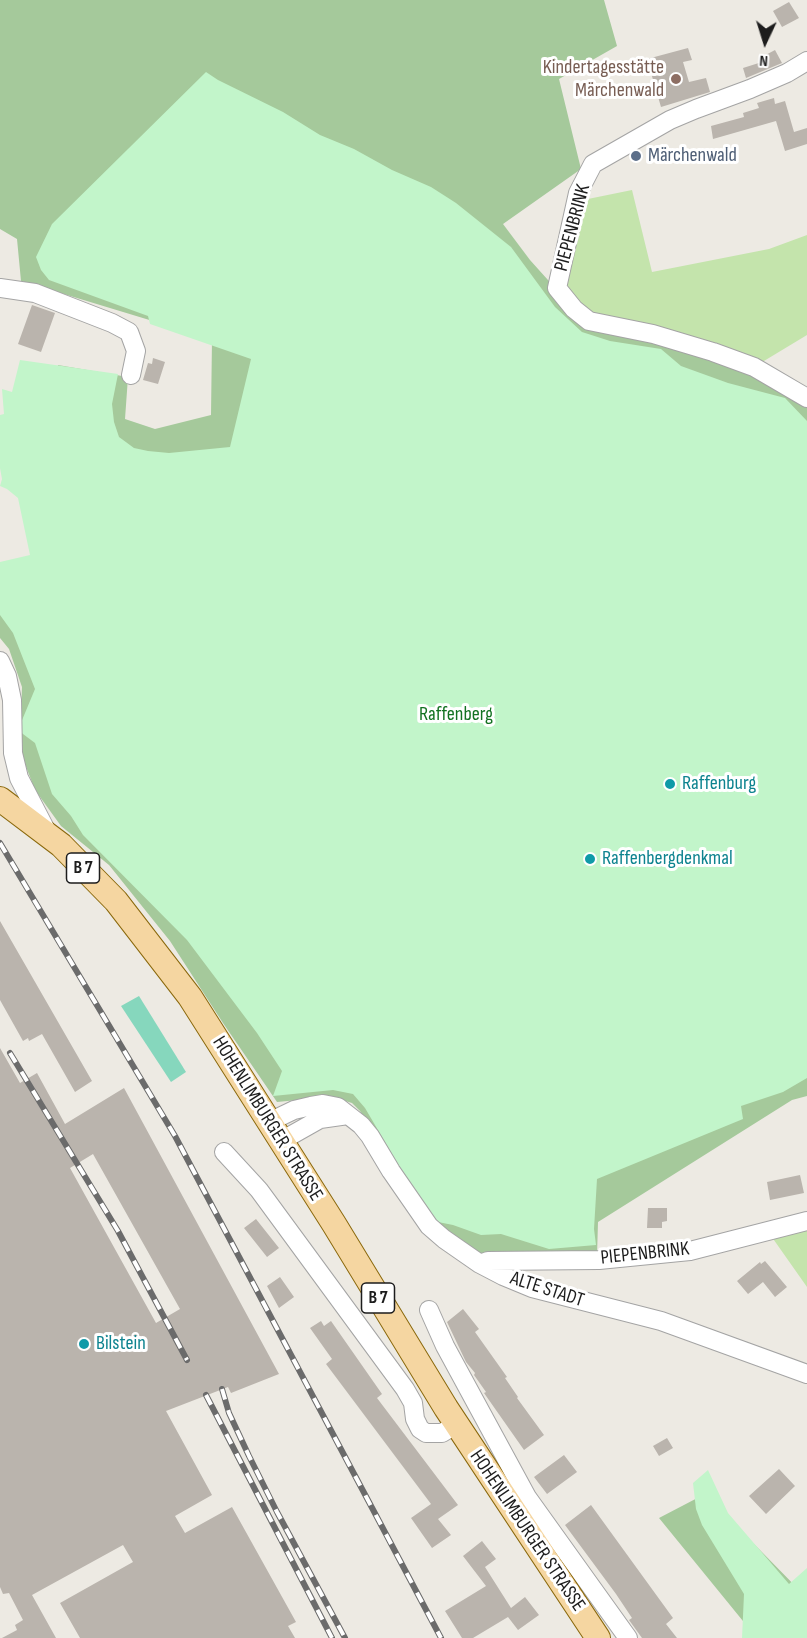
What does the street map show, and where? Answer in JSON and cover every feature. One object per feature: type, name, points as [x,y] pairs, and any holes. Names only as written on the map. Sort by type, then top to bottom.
[{"type":"main road","name":"HOHENLIMBURGER STRASSE","points":[[5,803],[62,845],[116,901],[190,997],[457,1424],[598,1638]]},
{"type":"street","name":"PIEPENBRINK","points":[[807,61],[787,73],[750,89],[670,120],[593,164],[578,193],[557,288],[574,309],[589,321],[653,334],[713,351],[754,367],[807,398]]},
{"type":"street","points":[[0,288],[35,293],[129,332],[136,351],[131,375]]},
{"type":"street","name":"HOHENLIMBURGER STRASSE","points":[[0,661],[7,676],[10,691],[0,752]]},
{"type":"street","name":"HOHENLIMBURGER STRASSE","points":[[6,723],[19,778],[49,836]]},
{"type":"street","name":"ALTE STADT","points":[[275,1132],[320,1119],[350,1115],[370,1136],[429,1226],[480,1264],[532,1288],[661,1321],[807,1374]]},
{"type":"street","points":[[224,1152],[259,1190],[405,1389],[413,1403],[415,1419],[420,1429],[426,1433],[442,1433],[457,1424]]},
{"type":"street","name":"PIEPENBRINK","points":[[480,1264],[488,1261],[599,1260],[690,1251],[807,1221]]},
{"type":"street","name":"HOHENLIMBURGER STRASSE","points":[[429,1310],[445,1346],[527,1497],[628,1638]]},
{"type":"green space","name":"Raffenberg","points":[[0,0],[604,0],[617,46],[559,79],[581,169],[503,224],[530,260],[574,309],[653,334],[807,398],[807,1096],[792,1100],[598,1222],[597,1256],[491,1257],[478,1253],[445,1230],[424,1208],[360,1111],[352,1103],[319,1098],[277,1102],[170,941],[109,865],[61,826],[35,790],[20,751],[22,687],[9,649],[0,638],[0,592],[29,585],[58,365],[128,377],[125,419],[155,429],[211,415],[212,339],[21,281],[17,239],[0,229]]},
{"type":"green space","name":"Raffenberg","points":[[206,72],[283,112],[320,135],[431,187],[456,203],[511,247],[555,307],[582,332],[610,341],[661,349],[681,366],[728,383],[785,398],[807,421],[807,1078],[783,1092],[741,1106],[743,1119],[597,1179],[594,1229],[596,1245],[549,1249],[501,1234],[481,1235],[438,1222],[415,1193],[365,1108],[353,1094],[333,1090],[273,1096],[282,1071],[257,1033],[187,940],[83,835],[71,816],[52,794],[35,743],[19,731],[35,689],[13,633],[0,615],[0,562],[30,555],[18,498],[0,486],[2,479],[0,415],[4,414],[2,389],[12,392],[20,360],[118,374],[112,404],[114,422],[119,437],[134,448],[169,453],[230,447],[251,359],[150,324],[148,316],[49,280],[41,270],[36,257],[52,224]]},
{"type":"green space","points":[[632,190],[652,272],[769,249],[807,235],[807,335],[754,367],[611,327],[557,288],[583,200]]},
{"type":"green space","points":[[139,996],[186,1072],[171,1082],[121,1006]]},
{"type":"green space","points":[[807,1224],[807,1287],[769,1233]]},
{"type":"green space","points":[[708,1470],[728,1513],[789,1584],[807,1568],[807,1638],[742,1638],[744,1594],[702,1525],[696,1509],[693,1483]]},
{"type":"green space","points":[[705,1494],[806,1597],[807,1638],[756,1637],[659,1518]]},
{"type":"building","points":[[789,2],[799,18],[782,27],[773,11]]},
{"type":"building","points":[[688,48],[692,60],[683,62],[689,82],[706,78],[710,92],[661,107],[647,59]]},
{"type":"building","points":[[775,50],[782,63],[746,78],[743,68],[762,62],[760,58]]},
{"type":"building","points":[[774,98],[775,104],[785,101],[794,132],[807,128],[807,144],[785,151],[776,121],[713,139],[711,126],[744,117],[743,113],[759,108],[757,103]]},
{"type":"building","points":[[32,305],[55,313],[41,352],[18,344]]},
{"type":"building","points":[[153,358],[165,362],[158,384],[143,380],[148,363],[152,364]]},
{"type":"building","points":[[0,921],[92,1081],[75,1092],[42,1034],[29,1041],[28,1038],[23,1041],[0,1000]]},
{"type":"building","name":"Bilstein","points":[[0,1048],[20,1083],[37,1073],[65,1124],[124,1088],[279,1374],[231,1393],[228,1387],[166,1411],[212,1495],[175,1516],[185,1533],[232,1507],[296,1622],[288,1626],[295,1638],[80,1638],[60,1603],[133,1562],[123,1545],[32,1595],[56,1638],[2,1638],[17,1630],[15,1625],[23,1620],[9,1593],[3,1594],[0,1587]],"holes":[[[93,1154],[180,1309],[156,1323],[70,1168]]]},
{"type":"building","points":[[800,1175],[804,1193],[770,1200],[767,1182]]},
{"type":"building","points":[[648,1208],[667,1208],[667,1221],[662,1222],[662,1228],[647,1228]]},
{"type":"building","points":[[256,1219],[279,1248],[267,1257],[244,1228]]},
{"type":"building","points":[[765,1261],[787,1287],[775,1297],[763,1282],[748,1294],[737,1281],[760,1262],[761,1264]]},
{"type":"building","points":[[280,1277],[294,1297],[279,1308],[267,1286]]},
{"type":"building","points":[[463,1309],[479,1329],[475,1332],[507,1377],[505,1378],[517,1398],[544,1435],[524,1450],[484,1393],[486,1392],[466,1362],[447,1322]]},
{"type":"building","points":[[321,1321],[324,1326],[331,1321],[382,1394],[377,1398],[458,1505],[438,1519],[451,1535],[432,1548],[411,1518],[431,1504],[326,1364],[332,1359],[310,1328]]},
{"type":"building","points":[[667,1438],[673,1448],[659,1456],[653,1446]]},
{"type":"building","points":[[564,1455],[577,1472],[547,1494],[534,1477]]},
{"type":"building","points":[[779,1469],[795,1486],[766,1514],[749,1496]]},
{"type":"building","points":[[591,1505],[673,1618],[666,1624],[677,1638],[642,1638],[629,1620],[632,1618],[616,1594],[565,1525]]},
{"type":"building","points":[[482,1541],[496,1559],[485,1567],[511,1608],[525,1597],[539,1615],[518,1630],[508,1617],[473,1638],[462,1638],[445,1611],[486,1586],[463,1556]]},
{"type":"railway","points":[[0,843],[175,1136],[441,1638]]},
{"type":"railway","points":[[10,1053],[118,1231],[187,1360]]},
{"type":"railway","points":[[222,1389],[229,1413],[249,1456],[345,1638]]},
{"type":"railway","points":[[206,1395],[332,1638]]},
{"type":"place","name":"Kindertagesstätte Märchenwald","points":[[676,79]]},
{"type":"place","name":"Märchenwald","points":[[636,156]]},
{"type":"place","name":"Raffenburg","points":[[670,784]]},
{"type":"place","name":"Raffenbergdenkmal","points":[[590,859]]},
{"type":"place","name":"Bilstein","points":[[84,1344]]}]
